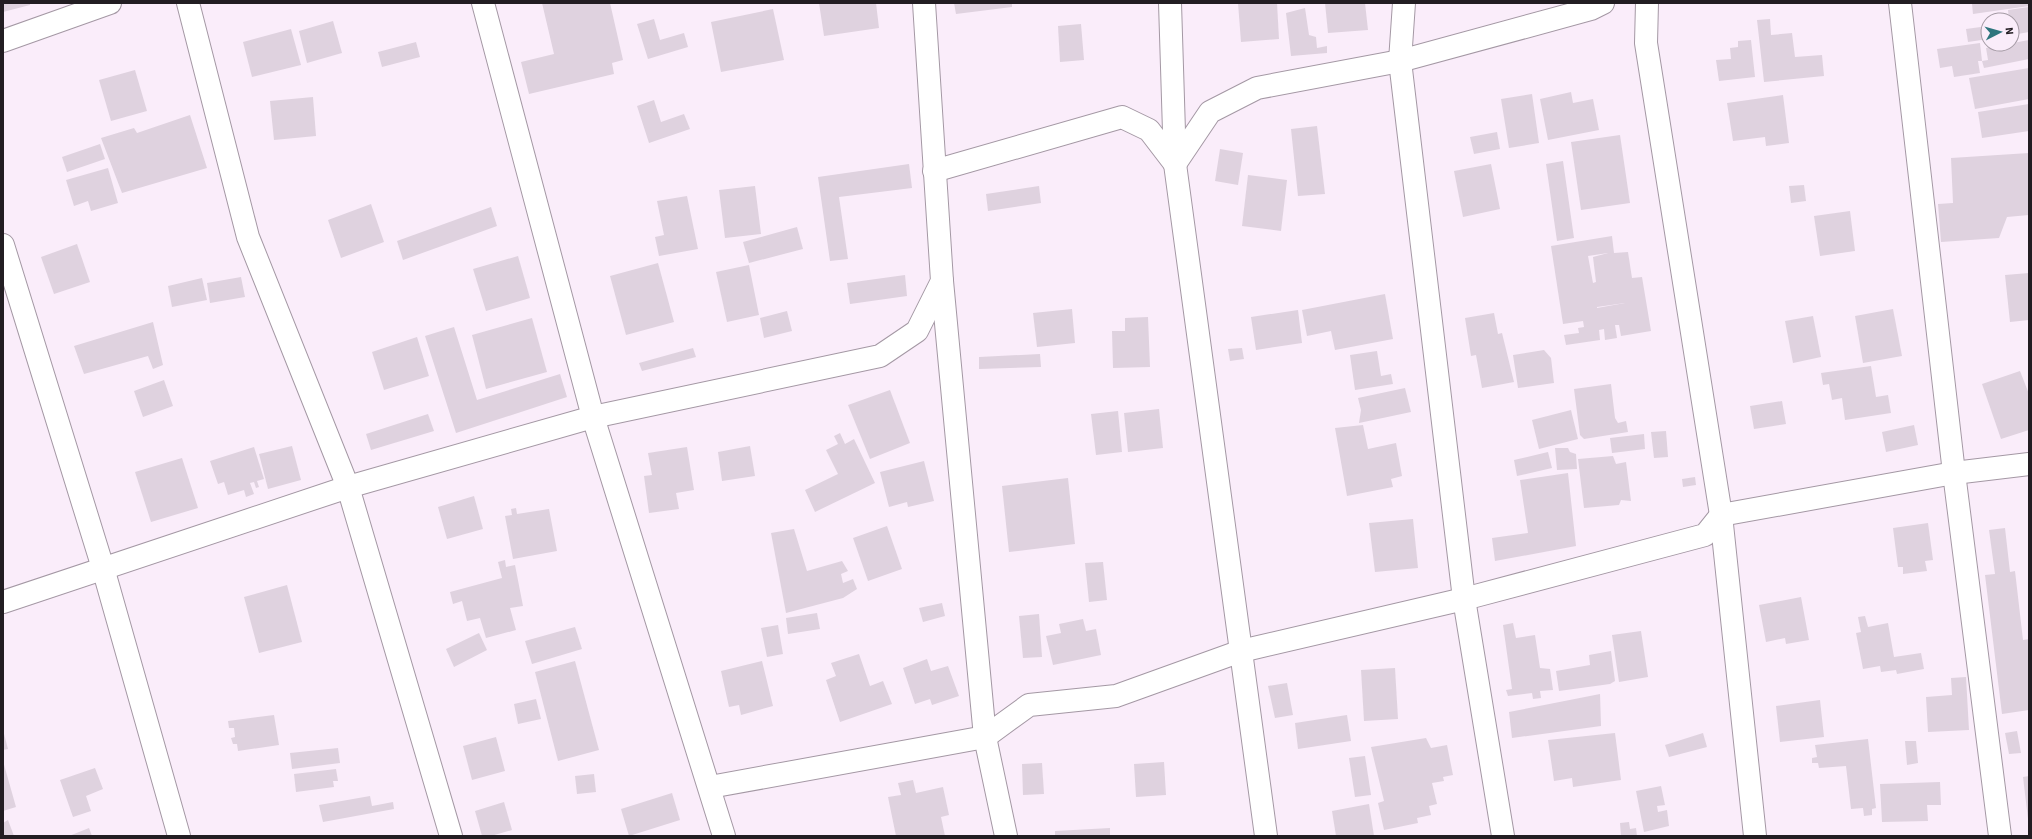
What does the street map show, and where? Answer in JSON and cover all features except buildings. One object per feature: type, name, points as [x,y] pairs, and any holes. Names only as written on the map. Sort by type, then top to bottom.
[{"type":"street","points":[[3,41],[110,3]]},
{"type":"street","points":[[188,3],[248,236],[348,487],[451,836]]},
{"type":"street","points":[[483,3],[593,417],[710,787],[724,836]]},
{"type":"street","points":[[924,3],[942,281],[985,737],[1006,836]]},
{"type":"street","points":[[1170,3],[1175,164],[1266,836]]},
{"type":"street","points":[[1404,3],[1400,61],[1464,599],[1503,836]]},
{"type":"street","points":[[1175,164],[1210,112],[1257,88],[1400,61],[1590,9],[1603,3]]},
{"type":"street","points":[[1647,3],[1646,43],[1721,516],[1755,836]]},
{"type":"street","points":[[1900,3],[1954,473],[2000,836]]},
{"type":"street","points":[[934,171],[1122,117],[1149,130],[1175,164]]},
{"type":"street","points":[[3,245],[103,568],[179,836]]},
{"type":"street","points":[[3,602],[348,487],[593,417],[880,356],[918,331],[942,281]]},
{"type":"street","points":[[710,787],[985,737],[1030,704],[1116,696],[1241,651],[1464,599],[1706,535],[1721,516],[1954,473],[2029,464]]}]
